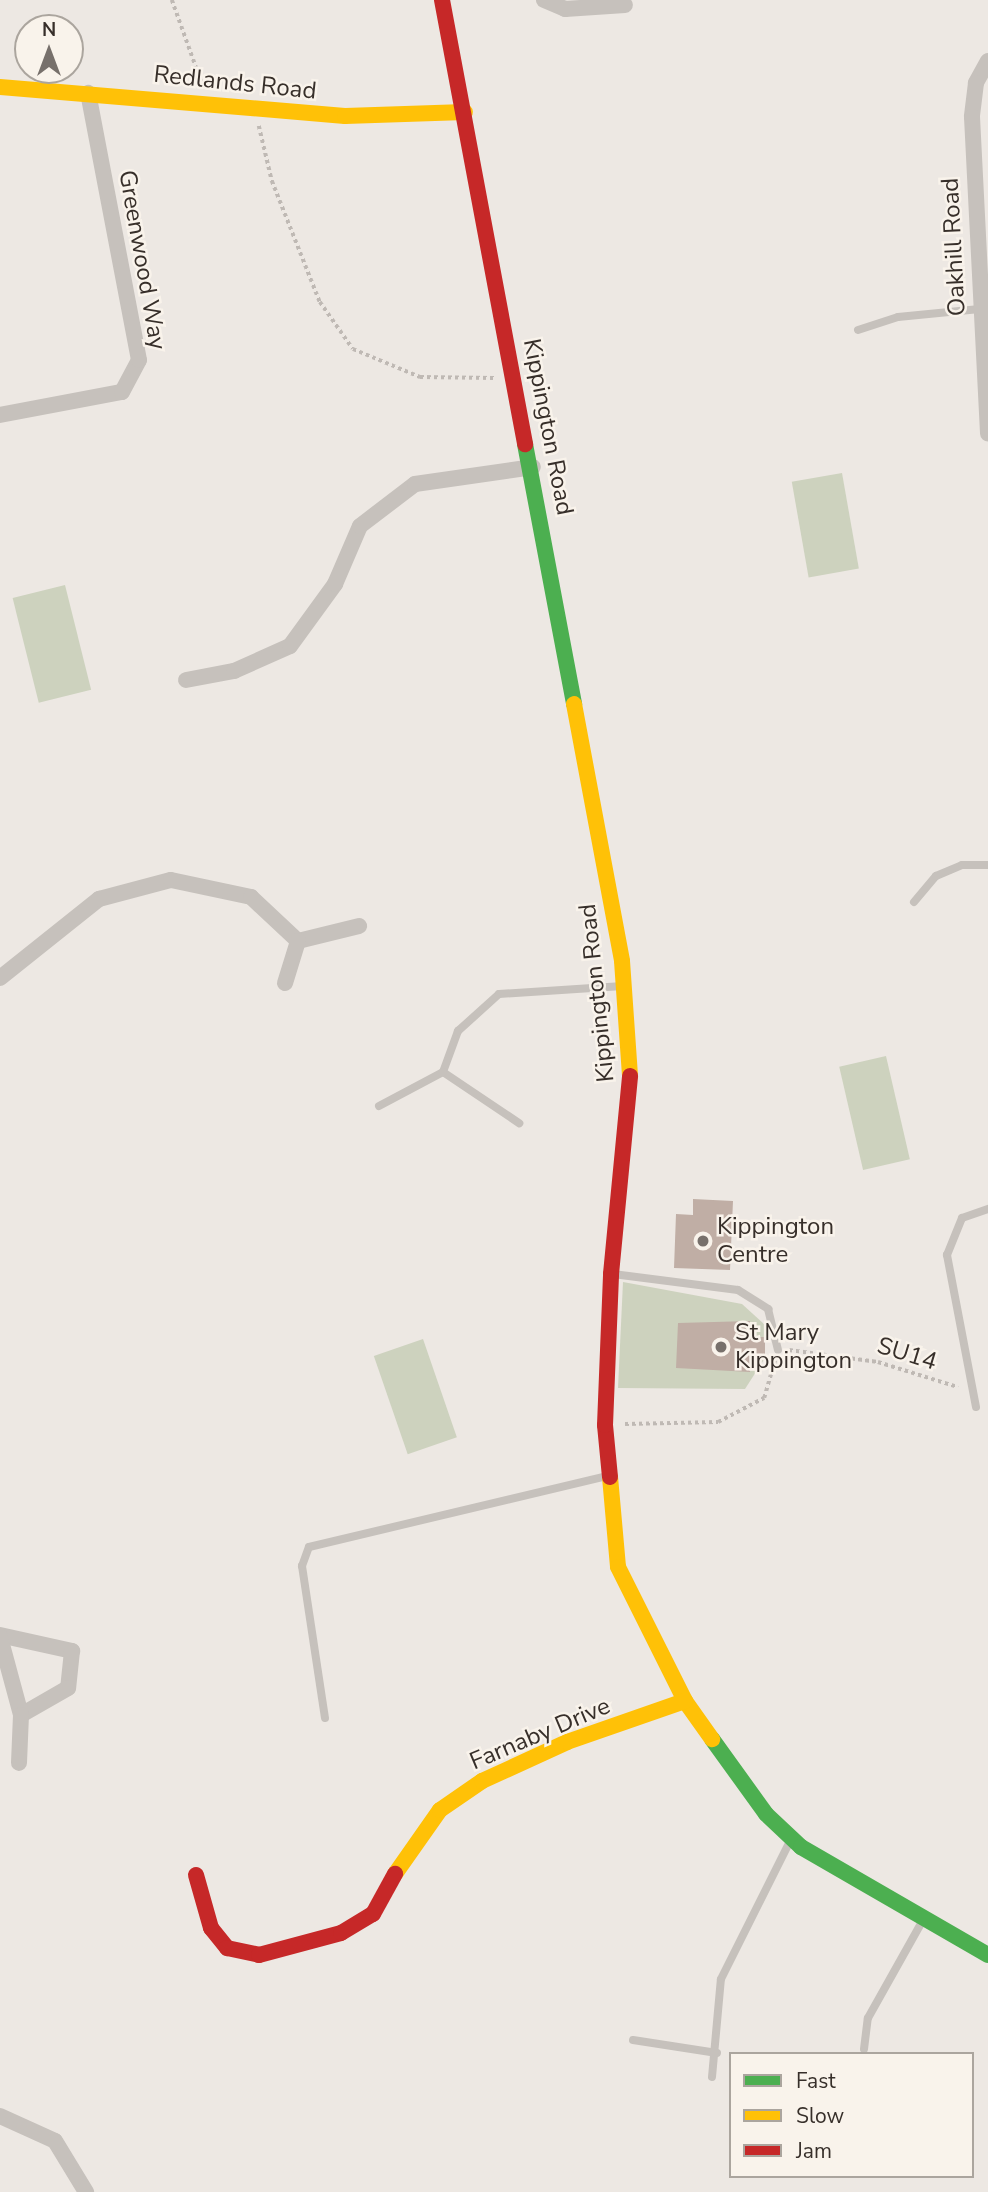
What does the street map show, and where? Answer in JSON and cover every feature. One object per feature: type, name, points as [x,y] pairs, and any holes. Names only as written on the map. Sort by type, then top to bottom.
[{"type":"street","name":"Kippington Road","points":[[443,0],[533,467],[624,986],[630,1082],[611,1274],[605,1424],[618,1567],[685,1701],[766,1814],[791,1838],[923,1920],[988,1955]]},
{"type":"street","points":[[544,0],[565,9],[625,5]]},
{"type":"street","name":"Oakhill Road","points":[[988,61],[976,83],[972,117],[988,434]]},
{"type":"street","name":"Redlands Road","points":[[0,87],[207,100],[255,110],[465,112]]},
{"type":"street","name":"Greenwood Way","points":[[0,415],[122,391],[139,360],[89,93]]},
{"type":"street","points":[[186,680],[234,671],[290,646],[335,584],[360,526],[415,484],[533,467]]},
{"type":"street","points":[[0,978],[99,899],[172,880],[251,897],[298,941]]},
{"type":"street","points":[[298,941],[359,926]]},
{"type":"street","points":[[285,983],[298,941]]},
{"type":"street","points":[[19,1763],[21,1715],[0,1636],[72,1651],[68,1688],[21,1715]]},
{"type":"street","name":"Farnaby Drive","points":[[196,1875],[211,1928],[227,1948],[259,1955],[341,1933],[373,1914],[414,1840],[440,1810],[482,1781],[567,1742],[685,1701]]},
{"type":"street","points":[[0,2116],[16,2118],[55,2141],[86,2192]]},
{"type":"lane","points":[[858,330],[898,317],[980,309]]},
{"type":"lane","points":[[914,902],[936,876],[962,865],[988,865]]},
{"type":"lane","points":[[379,1106],[443,1072],[458,1031],[499,994],[624,986]]},
{"type":"lane","points":[[443,1072],[519,1123]]},
{"type":"lane","points":[[976,1407],[947,1255],[952,1230],[962,1218],[988,1209]]},
{"type":"lane","points":[[611,1274],[738,1290],[768,1309],[778,1350]]},
{"type":"lane","points":[[325,1718],[302,1566],[309,1546],[608,1476]]},
{"type":"lane","points":[[712,2077],[717,2053],[720,1979],[791,1838]]},
{"type":"lane","points":[[864,2049],[868,2018],[923,1920]]},
{"type":"lane","points":[[633,2039],[717,2053]]},
{"type":"path","points":[[172,0],[207,100]]},
{"type":"path","points":[[255,110],[272,181],[320,302],[353,349],[419,377],[462,382],[514,376]]},
{"type":"path","points":[[605,1424],[718,1422],[764,1398],[778,1350]]},
{"type":"path","name":"SU14","points":[[778,1350],[867,1359],[972,1390]]},
{"type":"green space","points":[[842,473],[859,569],[809,577],[792,482]]},
{"type":"green space","points":[[65,585],[91,690],[39,703],[13,598]]},
{"type":"green space","points":[[886,1056],[910,1159],[863,1170],[839,1067]]},
{"type":"green space","points":[[623,1282],[742,1304],[764,1324],[765,1337],[765,1358],[745,1389],[618,1388]]},
{"type":"green space","points":[[423,1339],[457,1437],[408,1454],[374,1356]]},
{"type":"building","name":"Kippington Centre","points":[[693,1199],[733,1201],[730,1270],[674,1268],[676,1214],[693,1215]]},
{"type":"building","name":"St Mary Kippington","points":[[750,1321],[751,1337],[765,1337],[765,1357],[751,1358],[750,1372],[676,1368],[678,1323]]},
{"type":"traffic: fast","points":[[525,444],[574,704]]},
{"type":"traffic: fast","points":[[712,1739],[766,1814],[801,1847],[988,1955]]},
{"type":"traffic: slow","points":[[0,87],[345,116],[465,112]]},
{"type":"traffic: slow","points":[[574,704],[622,961],[630,1076]]},
{"type":"traffic: slow","points":[[610,1477],[618,1567],[685,1701],[712,1739]]},
{"type":"traffic: slow","points":[[395,1874],[440,1810],[482,1781],[567,1742],[685,1701]]},
{"type":"traffic: jam","points":[[442,0],[525,444]]},
{"type":"traffic: jam","points":[[610,1477],[605,1425],[611,1274],[630,1076]]},
{"type":"traffic: jam","points":[[196,1875],[211,1928],[227,1948],[259,1955],[341,1933],[373,1914],[395,1874]]},
{"type":"place","name":"Kippington Centre","points":[[703,1241]]},
{"type":"place","name":"St Mary Kippington","points":[[721,1347]]}]
